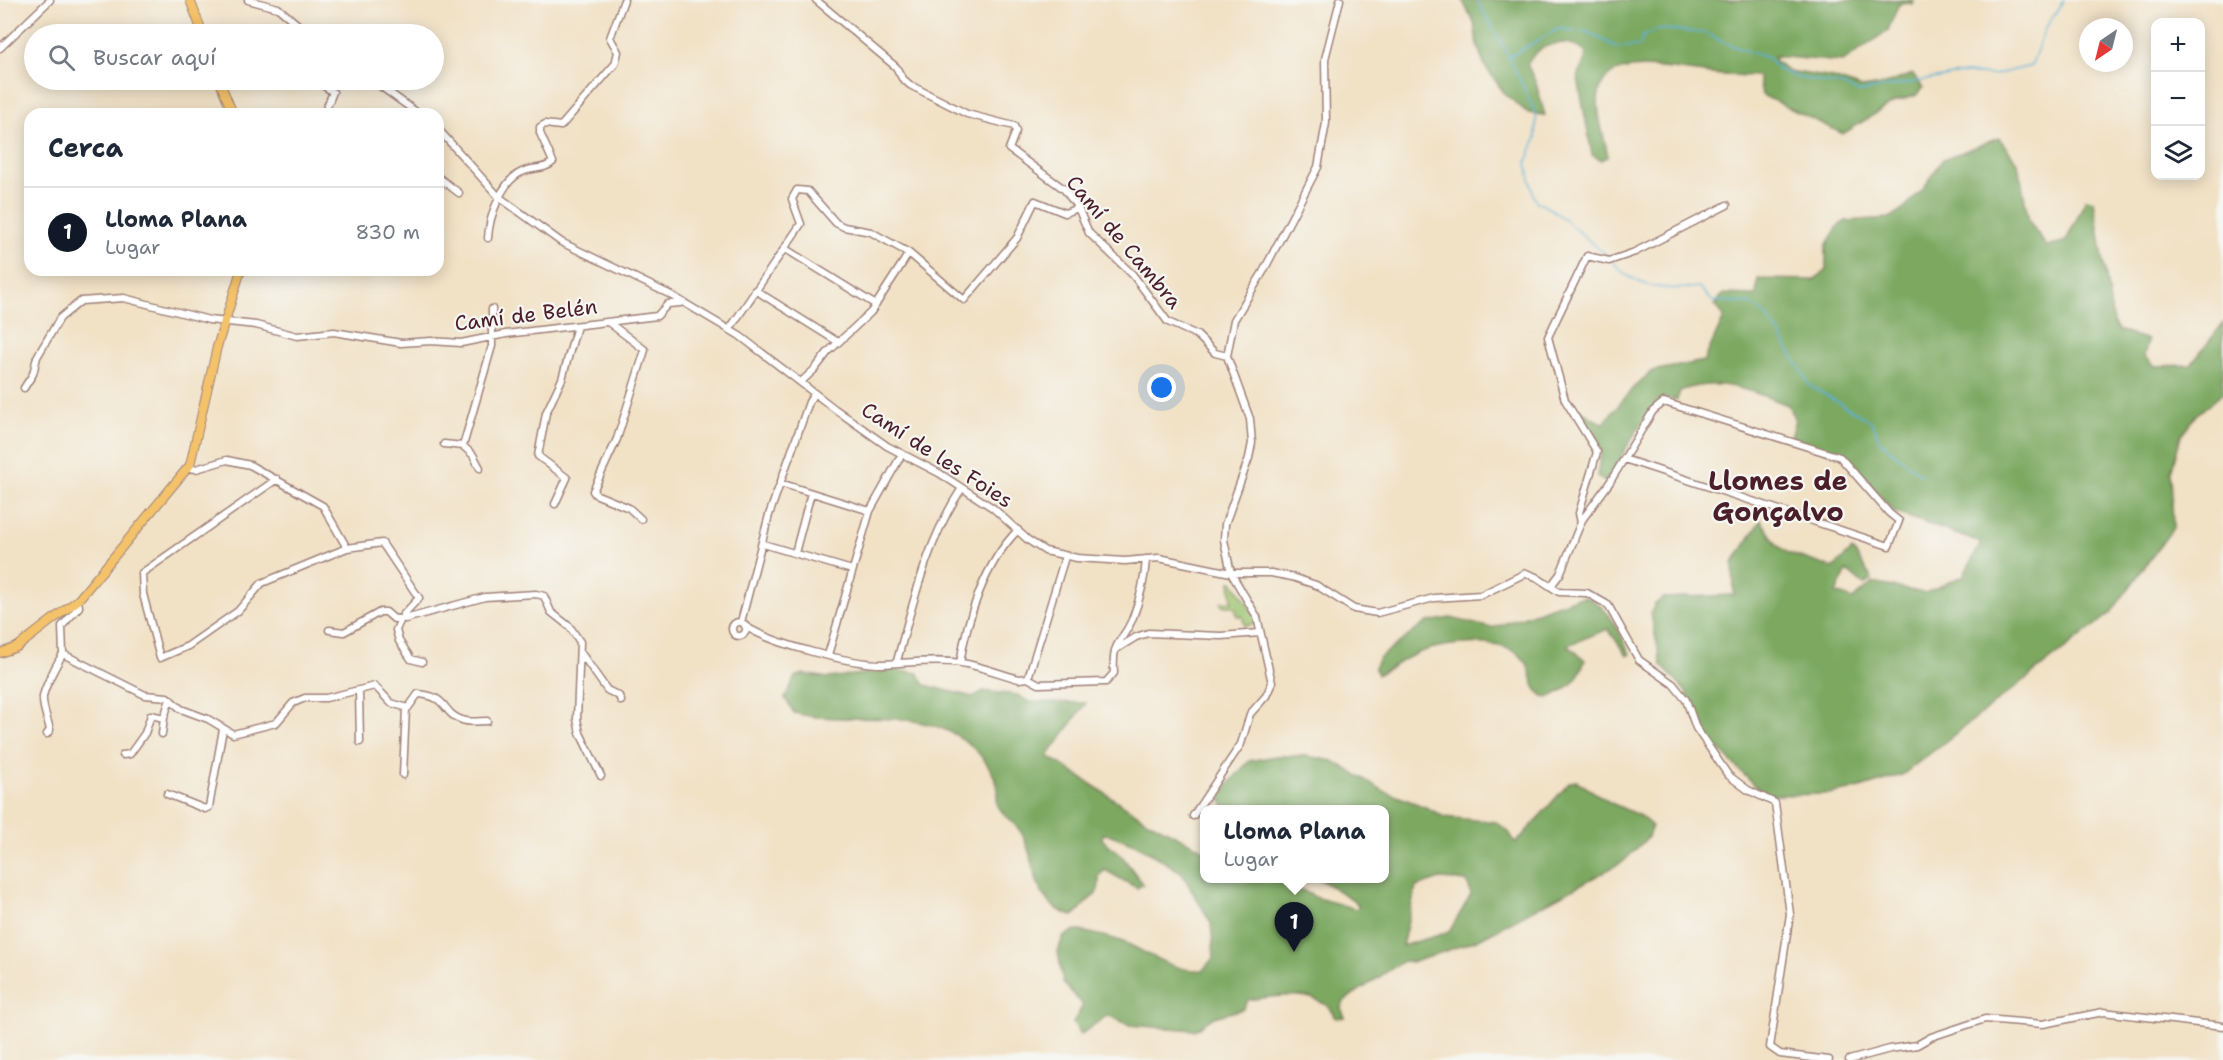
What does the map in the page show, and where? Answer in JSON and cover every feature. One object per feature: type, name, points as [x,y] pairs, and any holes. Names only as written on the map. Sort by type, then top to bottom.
[{"type":"main road","points":[[190,0],[198,24]]},
{"type":"main road","points":[[223,90],[230,108]]},
{"type":"main road","points":[[0,653],[17,646],[51,623],[78,600],[189,468],[194,458],[211,372],[240,276]]},
{"type":"street","points":[[25,24],[50,0]]},
{"type":"street","points":[[248,0],[278,8],[297,24]]},
{"type":"street","points":[[488,238],[489,220],[499,197],[522,172],[549,166],[553,162],[540,133],[540,127],[545,124],[561,126],[615,64],[618,52],[610,38],[624,0]]},
{"type":"street","name":"Camí de Cambra","points":[[816,0],[896,68],[910,85],[967,114],[1014,126],[1016,131],[1009,149],[1064,189],[1078,208],[1089,233],[1133,274],[1168,322],[1197,335],[1215,353],[1227,356]]},
{"type":"street","points":[[1200,805],[1241,744],[1252,710],[1270,690],[1272,676],[1256,614],[1231,573],[1224,540],[1225,524],[1249,458],[1252,429],[1227,356],[1234,320],[1252,291],[1318,167],[1326,123],[1325,59],[1340,0]]},
{"type":"street","points":[[0,48],[24,25]]},
{"type":"street","points":[[326,108],[333,92],[330,90]]},
{"type":"street","points":[[385,90],[408,108]]},
{"type":"street","name":"Camí de les Foies","points":[[444,136],[499,197],[577,252],[635,276],[729,330],[802,381],[814,394],[902,454],[962,488],[1008,519],[1038,547],[1065,557],[1090,560],[1163,559],[1231,573],[1271,573],[1316,585],[1354,609],[1366,613],[1384,612],[1434,598],[1480,595],[1526,573],[1551,586]]},
{"type":"street","points":[[444,182],[459,193]]},
{"type":"street","points":[[729,330],[801,224],[792,199],[793,193],[801,189],[814,196],[836,223],[844,227],[871,232],[909,253],[964,300],[1017,238],[1035,201],[1065,213],[1078,208]]},
{"type":"street","points":[[1581,523],[1579,513],[1597,452],[1565,400],[1548,337],[1587,256],[1612,260],[1635,252],[1727,205]]},
{"type":"street","points":[[784,248],[876,305]]},
{"type":"street","points":[[802,381],[876,305],[909,253]]},
{"type":"street","points":[[755,290],[838,342]]},
{"type":"street","name":"Camí de Belén","points":[[24,388],[33,374],[37,357],[60,318],[81,301],[124,298],[225,322],[264,326],[297,336],[334,332],[401,343],[431,341],[460,343],[494,336],[657,316],[668,304],[683,302]]},
{"type":"street","points":[[463,446],[494,336],[492,309]]},
{"type":"street","points":[[608,322],[645,350],[617,439],[593,491],[631,510],[641,519]]},
{"type":"street","points":[[555,504],[567,478],[538,456],[546,413],[562,379],[577,326]]},
{"type":"street","points":[[742,636],[745,633],[743,624],[763,544],[762,539],[809,402],[814,394]]},
{"type":"street","points":[[1624,459],[1889,546],[1899,521],[1889,513],[1840,457],[1669,402],[1660,404],[1653,411],[1581,523],[1560,574],[1551,586],[1566,594],[1581,592],[1594,595],[1608,605],[1639,660],[1673,684],[1686,700],[1696,728],[1728,775],[1748,790],[1775,803],[1790,914],[1770,1047],[1780,1054],[1828,1060]]},
{"type":"street","points":[[444,444],[463,446],[473,455],[480,468]]},
{"type":"street","points":[[828,655],[870,511],[902,454]]},
{"type":"street","points":[[189,468],[196,469],[233,460],[250,465],[323,506],[347,548]]},
{"type":"street","points":[[277,479],[144,572],[141,579],[143,594],[157,653],[163,659],[188,646],[242,608],[262,583],[289,569],[347,548],[382,543],[419,598],[402,618],[396,630],[399,641],[411,659],[422,662]]},
{"type":"street","points":[[780,483],[870,511]]},
{"type":"street","points":[[897,661],[917,584],[931,544],[962,488]]},
{"type":"street","points":[[795,554],[811,493]]},
{"type":"street","points":[[960,663],[966,625],[974,604],[1003,549],[1018,530]]},
{"type":"street","points":[[763,544],[852,570]]},
{"type":"street","points":[[1028,678],[1065,557]]},
{"type":"street","points":[[764,636],[736,636],[731,631],[734,624],[743,624],[764,636],[828,655],[883,664],[897,661],[960,663],[1019,680],[1028,678],[1040,684],[1106,681],[1114,673],[1114,650],[1132,620],[1146,560]]},
{"type":"street","points":[[329,630],[344,632],[380,612],[409,619],[426,612],[485,597],[536,594],[544,596],[554,616],[573,631],[580,642],[577,719],[580,733],[601,776]]},
{"type":"street","points":[[47,734],[50,730],[43,698],[51,682],[51,675],[63,654],[62,626],[79,607],[78,600]]},
{"type":"street","points":[[1114,650],[1140,635],[1153,633],[1221,636],[1260,633]]},
{"type":"street","points":[[581,653],[608,690],[619,696],[621,701]]},
{"type":"street","points":[[63,654],[145,695],[159,695],[170,699],[181,709],[239,734],[276,723],[293,703],[305,698],[326,698],[375,686],[392,703],[406,708]]},
{"type":"street","points":[[359,691],[360,742]]},
{"type":"street","points":[[403,775],[406,708],[418,694],[433,695],[457,718],[465,721],[486,721]]},
{"type":"street","points":[[162,734],[164,717],[170,699]]},
{"type":"street","points":[[123,755],[130,754],[145,734],[151,715],[164,717]]},
{"type":"street","points":[[167,794],[205,808],[209,807],[223,729]]},
{"type":"street","points":[[1193,816],[1200,806]]},
{"type":"street","points":[[1849,1060],[1890,1049],[1917,1045],[1931,1037],[1985,1019],[2043,1024],[2103,1012],[2223,1026]]},
{"type":"green space","points":[[1462,0],[1914,0],[1913,4],[1903,2],[1898,6],[1888,30],[1843,62],[1774,56],[1775,61],[1788,71],[1833,78],[1862,88],[1883,85],[1913,74],[1923,88],[1917,95],[1894,102],[1843,134],[1762,95],[1758,76],[1718,75],[1653,67],[1622,70],[1610,75],[1602,84],[1599,92],[1598,110],[1608,156],[1601,160],[1592,155],[1578,78],[1587,53],[1571,44],[1563,43],[1547,46],[1533,57],[1527,64],[1536,83],[1545,115],[1528,113],[1505,94],[1484,65],[1477,44],[1474,22]]},
{"type":"green space","points":[[1999,138],[2018,163],[2029,221],[2047,247],[2066,241],[2086,199],[2094,201],[2113,322],[2118,330],[2148,340],[2144,356],[2155,366],[2191,365],[2223,323],[2223,393],[2195,416],[2181,436],[2171,472],[2173,528],[2110,614],[1902,775],[1860,788],[1829,794],[1773,795],[1757,788],[1707,737],[1686,692],[1661,665],[1651,614],[1654,605],[1663,598],[1734,595],[1733,563],[1761,520],[1777,545],[1788,553],[1833,568],[1852,550],[1872,579],[1864,585],[1847,571],[1836,593],[1853,599],[1873,583],[1925,593],[1963,576],[1981,543],[1894,512],[1847,458],[1791,438],[1795,418],[1788,405],[1748,390],[1708,385],[1680,391],[1677,400],[1663,398],[1650,411],[1606,483],[1597,476],[1601,452],[1572,407],[1604,423],[1633,388],[1652,371],[1704,361],[1724,317],[1714,305],[1723,294],[1756,295],[1758,279],[1814,280],[1826,270],[1826,246],[1838,226],[1846,221],[1889,218],[1899,213],[1924,188],[1943,159]]},
{"type":"green space","points":[[1230,581],[1233,581],[1257,623],[1245,626],[1242,616],[1237,616],[1236,609],[1232,606],[1222,606],[1221,602],[1232,602]]},
{"type":"green space","points":[[1585,597],[1601,606],[1607,613],[1630,654],[1627,656],[1608,629],[1568,645],[1585,660],[1582,668],[1571,684],[1548,698],[1536,689],[1527,664],[1519,655],[1507,648],[1492,645],[1444,646],[1418,653],[1377,675],[1374,668],[1379,658],[1427,622],[1451,618],[1492,628],[1576,598]]},
{"type":"green space","points":[[895,670],[918,673],[925,685],[973,697],[983,691],[1017,695],[1029,702],[1086,703],[1048,756],[1146,820],[1200,848],[1200,883],[1289,883],[1315,897],[1356,909],[1359,907],[1355,901],[1326,883],[1389,883],[1389,805],[1223,805],[1221,799],[1227,786],[1249,761],[1276,756],[1307,756],[1333,761],[1384,791],[1428,808],[1444,817],[1496,822],[1508,831],[1516,843],[1570,782],[1577,781],[1609,802],[1640,816],[1652,826],[1648,837],[1623,862],[1477,940],[1414,962],[1403,961],[1344,1001],[1341,1008],[1345,1017],[1336,1018],[1329,1008],[1309,998],[1284,996],[1248,1000],[1243,1009],[1214,1017],[1195,1030],[1129,1025],[1108,1015],[1081,1034],[1073,1023],[1083,1005],[1063,983],[1058,951],[1063,937],[1075,930],[1121,941],[1161,961],[1192,970],[1203,970],[1214,957],[1211,923],[1181,872],[1137,845],[1103,834],[1102,839],[1122,856],[1143,884],[1137,888],[1105,870],[1099,876],[1096,894],[1077,913],[1072,916],[1058,910],[1048,902],[1042,892],[1022,834],[998,806],[997,783],[987,764],[973,747],[948,731],[906,720],[816,717],[794,713],[785,698],[795,677],[804,674],[828,678]],"holes":[[[1440,879],[1467,881],[1471,895],[1449,932],[1402,946],[1416,887]]]},
{"type":"waterway","points":[[1477,0],[1509,57],[1558,29],[1587,32],[1617,47],[1640,46],[1643,36],[1659,29],[1705,33],[1727,44],[1768,58],[1779,70],[1799,78],[1842,85],[1858,92],[1965,73],[1993,75],[2031,66],[2045,29],[2064,0]]},
{"type":"waterway","points":[[1509,57],[1536,114],[1536,138],[1527,162],[1533,195],[1537,202],[1554,211],[1610,258]]},
{"type":"waterway","points":[[1613,262],[1621,271],[1652,286],[1699,287],[1712,301],[1749,303],[1762,312],[1780,334],[1810,386],[1872,422],[1880,441],[1921,475]]},
{"type":"place","name":"Lloma Plana","points":[[1294,952]]},
{"type":"district","name":"Llomes de Gonçalvo","points":[[1778,496]]}]
